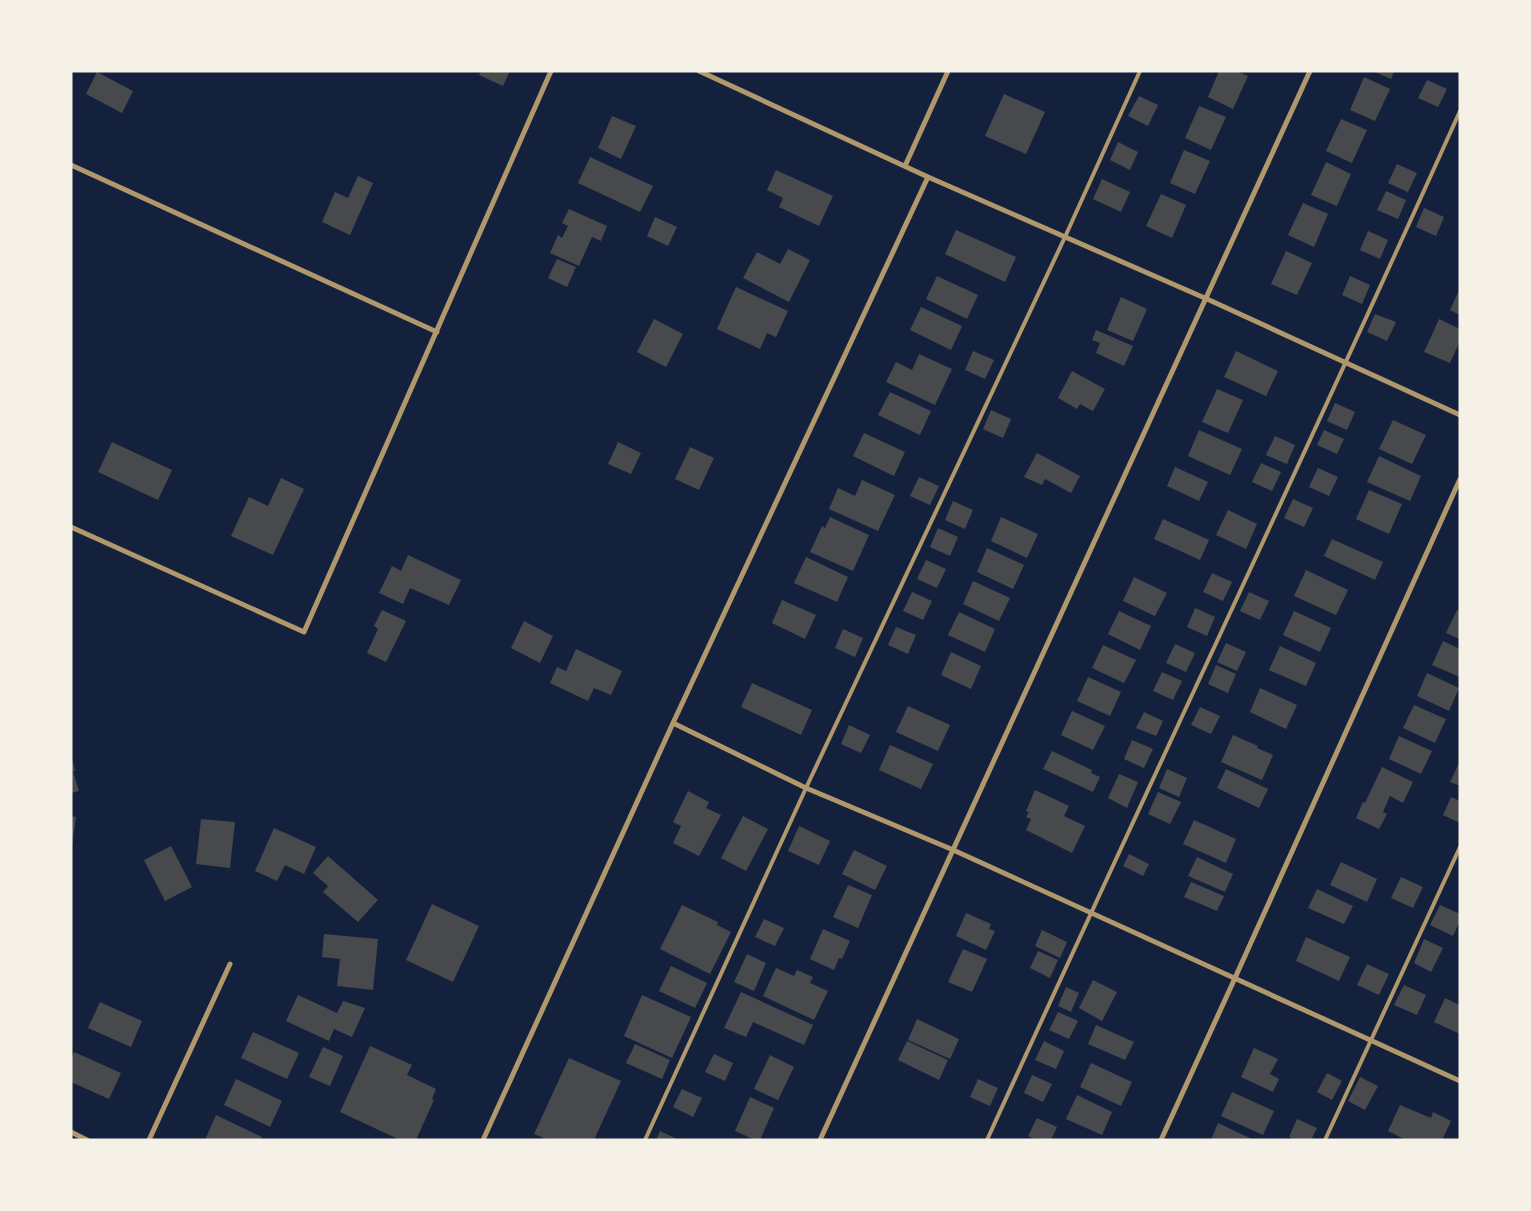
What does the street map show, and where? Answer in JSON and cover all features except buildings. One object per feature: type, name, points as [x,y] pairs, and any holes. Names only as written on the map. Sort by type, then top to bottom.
[{"type":"street","points":[[71,527],[304,632],[551,71]]},
{"type":"street","points":[[699,71],[928,177],[1207,298],[1460,415]]},
{"type":"street","points":[[905,166],[948,71]]},
{"type":"street","points":[[820,1140],[951,849],[1207,298],[1310,71]]},
{"type":"street","points":[[71,165],[437,332]]},
{"type":"street","points":[[483,1140],[673,723],[928,177]]},
{"type":"street","points":[[1161,1140],[1460,479]]},
{"type":"street","points":[[673,723],[806,788],[951,849],[1460,1081]]},
{"type":"street","points":[[149,1140],[230,964]]},
{"type":"street","points":[[71,1132],[87,1140]]},
{"type":"lane","points":[[644,1140],[806,788],[1065,237],[1140,71]]},
{"type":"lane","points":[[986,1140],[1090,912],[1347,363],[1460,111]]},
{"type":"lane","points":[[1324,1140],[1460,847]]}]
